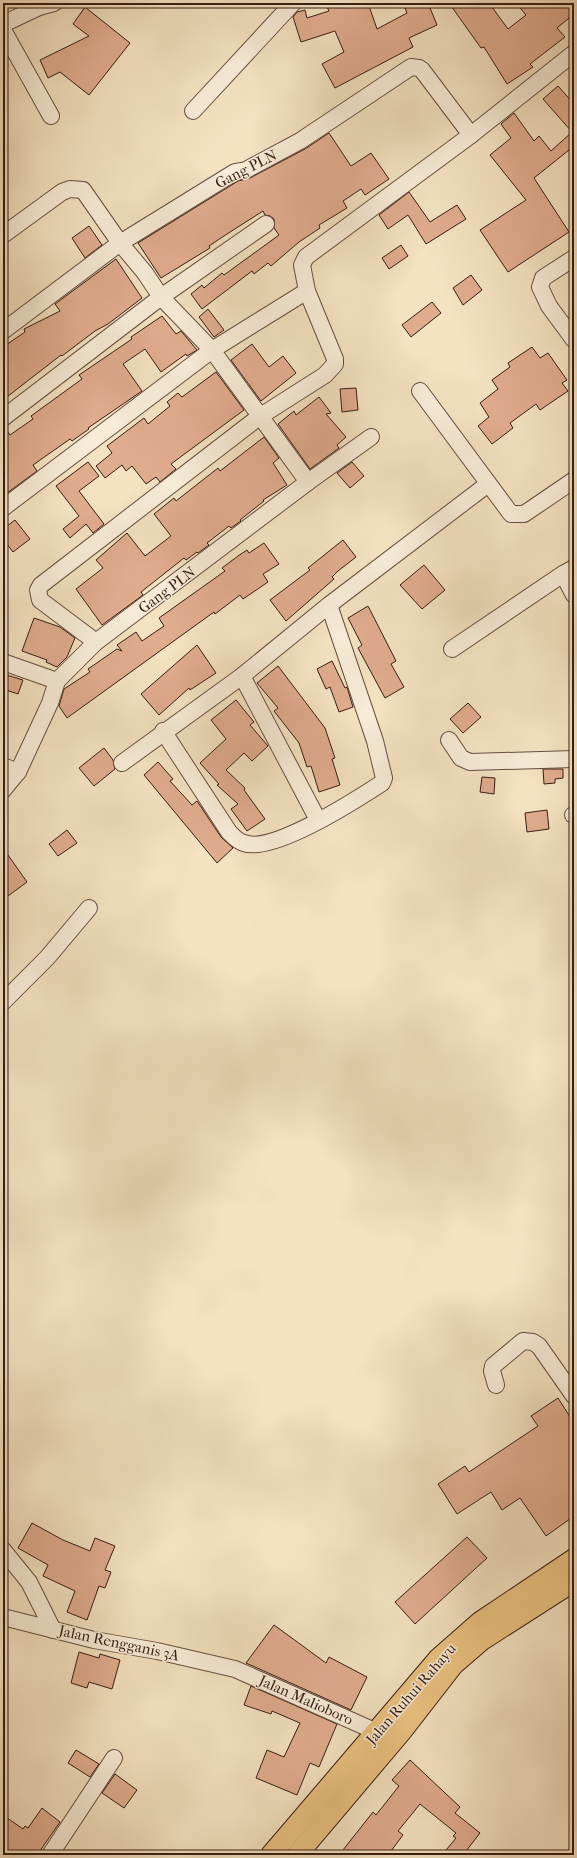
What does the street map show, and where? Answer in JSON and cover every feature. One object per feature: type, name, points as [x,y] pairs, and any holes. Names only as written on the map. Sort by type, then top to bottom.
[{"type":"main road","name":"Jalan Ruhui Rahayu","points":[[271,1855],[439,1658],[480,1622],[574,1559]]},
{"type":"main road","name":"Jalan Ruhui Rahayu","points":[[297,1855],[401,1732],[453,1665],[482,1640],[574,1581]]},
{"type":"street","points":[[3,24],[39,7],[54,3]]},
{"type":"street","points":[[193,111],[293,3]]},
{"type":"street","points":[[3,30],[51,116]]},
{"type":"street","points":[[96,642],[40,600],[38,590],[41,585],[259,417],[326,375],[335,364],[335,358],[307,291],[302,265],[306,257],[471,134],[574,54]]},
{"type":"street","name":"Gang PLN","points":[[3,331],[120,244],[235,172],[246,170],[300,141],[411,67],[422,70],[471,134]]},
{"type":"street","points":[[3,235],[62,192],[78,188],[83,190],[120,244],[145,273],[161,297],[212,350],[259,417],[308,482]]},
{"type":"street","points":[[3,418],[161,297],[266,224]]},
{"type":"street","points":[[574,258],[543,278],[540,287],[549,306],[574,340]]},
{"type":"street","points":[[3,508],[212,350],[307,291]]},
{"type":"street","points":[[420,391],[511,514],[518,516],[524,514],[574,480]]},
{"type":"street","name":"Gang PLN","points":[[3,790],[18,772],[50,703],[57,681],[96,642],[308,482],[371,437]]},
{"type":"street","points":[[122,763],[164,731],[242,676],[329,605],[488,484]]},
{"type":"street","points":[[452,649],[569,571],[574,595]]},
{"type":"street","points":[[164,731],[229,832],[244,844],[258,844],[291,835],[382,784],[384,778],[375,741],[329,605]]},
{"type":"street","points":[[3,662],[57,681]]},
{"type":"street","points":[[242,676],[318,820]]},
{"type":"street","points":[[449,740],[461,758],[470,762],[574,759]]},
{"type":"street","points":[[3,766],[18,772]]},
{"type":"street","points":[[3,1002],[47,958],[89,908]]},
{"type":"street","points":[[496,1385],[492,1371],[493,1366],[523,1341],[533,1342],[538,1346],[574,1396]]},
{"type":"street","points":[[3,1550],[29,1582],[53,1630]]},
{"type":"street","name":"Jalan Rengganis 3A","points":[[3,1617],[94,1640],[156,1651],[235,1669]]},
{"type":"street","name":"Jalan Malioboro","points":[[235,1669],[377,1732]]},
{"type":"street","points":[[50,1855],[114,1758]]},
{"type":"building","points":[[338,3],[368,3],[377,29],[407,13],[403,3],[428,3],[437,25],[409,38],[413,47],[335,88],[322,64],[344,52],[335,31],[301,42],[293,17],[297,12],[305,10],[307,18],[329,11],[327,7]]},
{"type":"building","points":[[449,3],[489,3],[508,29],[526,15],[516,3],[574,3],[574,14],[557,28],[565,37],[530,64],[533,67],[507,84],[484,47],[481,48]]},
{"type":"building","points":[[85,7],[130,43],[89,95],[60,72],[48,78],[40,60],[89,36],[73,24]]},
{"type":"building","points":[[558,86],[574,104],[574,146],[534,178],[569,232],[508,272],[480,230],[526,200],[490,155],[511,138],[501,124],[514,113],[534,141],[539,136],[551,151],[572,132],[543,99]]},
{"type":"building","points":[[329,133],[351,166],[371,153],[389,179],[365,195],[361,189],[343,201],[347,208],[319,225],[320,228],[299,242],[271,266],[268,263],[254,274],[252,271],[202,309],[191,294],[202,285],[204,288],[222,273],[224,275],[279,235],[274,228],[274,219],[265,215],[263,211],[209,246],[210,248],[161,278],[138,243],[238,181],[250,178],[305,149]]},
{"type":"building","points":[[409,192],[430,222],[457,205],[466,219],[426,244],[408,215],[388,229],[379,215]]},
{"type":"building","points":[[89,226],[102,245],[85,258],[72,238]]},
{"type":"building","points":[[401,245],[408,256],[389,269],[382,258]]},
{"type":"building","points":[[116,259],[142,298],[108,324],[95,331],[62,356],[61,355],[3,400],[3,347],[25,332],[24,329],[60,311],[55,304]]},
{"type":"building","points":[[471,275],[482,290],[463,305],[453,288]]},
{"type":"building","points":[[432,302],[441,313],[411,337],[402,325]]},
{"type":"building","points":[[208,309],[224,330],[214,337],[199,317]]},
{"type":"building","points":[[162,316],[176,334],[181,331],[197,350],[187,356],[186,354],[161,372],[145,349],[123,364],[142,391],[88,428],[89,429],[72,441],[70,439],[33,465],[37,471],[3,496],[3,427],[5,427],[10,435],[33,419],[31,416],[82,379],[79,375],[132,339],[131,337]]},
{"type":"building","points":[[252,344],[269,367],[283,356],[296,373],[261,401],[231,360]]},
{"type":"building","points":[[532,347],[540,358],[548,353],[567,380],[562,383],[568,391],[540,410],[536,404],[510,423],[513,428],[492,444],[478,426],[489,417],[480,403],[498,389],[492,380],[510,367],[508,363]]},
{"type":"building","points":[[216,372],[244,410],[171,464],[176,469],[160,482],[156,477],[146,484],[132,466],[126,471],[122,465],[105,478],[96,466],[112,453],[107,446],[144,418],[148,424],[170,406],[167,402],[178,393],[182,397]]},
{"type":"building","points":[[356,388],[358,410],[342,412],[340,389]]},
{"type":"building","points":[[319,397],[331,413],[326,414],[346,437],[337,445],[339,448],[310,469],[278,424],[294,411],[296,415]]},
{"type":"building","points":[[264,437],[279,458],[273,463],[287,485],[263,500],[264,501],[240,520],[241,521],[231,528],[229,526],[207,543],[209,545],[198,553],[197,552],[186,560],[184,558],[141,592],[143,595],[102,625],[76,589],[103,568],[96,560],[127,533],[145,556],[171,536],[154,514],[174,498],[176,501],[218,468],[220,471]]},
{"type":"building","points":[[88,462],[99,476],[79,491],[104,524],[93,533],[86,524],[70,538],[63,529],[79,516],[56,486]]},
{"type":"building","points":[[352,462],[364,476],[350,488],[337,473]]},
{"type":"building","points":[[15,520],[30,539],[13,552],[3,539],[3,529]]},
{"type":"building","points":[[343,540],[356,557],[338,571],[332,577],[334,579],[286,621],[270,600],[310,570],[308,568]]},
{"type":"building","points":[[264,543],[279,564],[263,574],[268,582],[243,599],[240,595],[215,614],[214,612],[67,718],[59,706],[64,689],[90,672],[88,669],[117,649],[122,651],[117,645],[136,632],[142,641],[164,626],[159,618],[225,571],[222,568],[238,556],[247,550],[249,553]]},
{"type":"building","points":[[424,565],[445,590],[422,609],[400,585]]},
{"type":"building","points":[[368,606],[396,661],[391,664],[404,687],[385,698],[358,648],[362,645],[348,618]]},
{"type":"building","points":[[34,618],[60,627],[75,638],[67,657],[57,667],[46,662],[47,660],[22,651]]},
{"type":"building","points":[[197,645],[216,673],[190,690],[189,688],[159,715],[141,694]]},
{"type":"building","points":[[332,661],[345,688],[347,687],[353,707],[339,712],[330,687],[326,689],[317,669]]},
{"type":"building","points":[[278,666],[325,728],[335,758],[332,759],[340,785],[319,792],[311,766],[307,767],[299,743],[274,711],[278,708],[257,683]]},
{"type":"building","points":[[3,674],[23,680],[18,694],[3,689]]},
{"type":"building","points":[[236,700],[254,722],[250,725],[268,746],[252,761],[244,753],[226,770],[245,788],[244,790],[265,819],[247,831],[231,809],[238,804],[217,785],[219,784],[200,763],[226,739],[211,720]]},
{"type":"building","points":[[468,703],[481,717],[463,733],[450,719]]},
{"type":"building","points":[[104,748],[113,760],[115,769],[94,786],[79,768]]},
{"type":"building","points":[[158,762],[173,779],[170,781],[192,805],[197,801],[221,837],[233,848],[217,863],[144,775]]},
{"type":"building","points":[[543,769],[563,769],[563,778],[555,779],[555,783],[544,784]]},
{"type":"building","points":[[482,777],[495,778],[494,794],[480,792]]},
{"type":"building","points":[[547,810],[549,829],[527,832],[525,813]]},
{"type":"building","points":[[67,830],[77,843],[58,856],[49,844]]},
{"type":"building","points":[[3,848],[27,882],[8,896],[3,890]]},
{"type":"building","points":[[558,1398],[574,1423],[574,1516],[546,1536],[520,1498],[502,1510],[491,1492],[457,1514],[438,1484],[465,1466],[469,1472],[538,1426],[531,1416]]},
{"type":"building","points":[[32,1523],[63,1540],[90,1551],[95,1538],[115,1546],[105,1570],[111,1572],[105,1588],[99,1586],[87,1620],[67,1612],[75,1591],[43,1576],[48,1565],[18,1548]]},
{"type":"building","points":[[467,1537],[487,1558],[415,1624],[395,1602]]},
{"type":"building","points":[[274,1625],[326,1663],[329,1657],[367,1677],[351,1710],[246,1663]]},
{"type":"building","points":[[79,1652],[99,1658],[100,1654],[120,1660],[112,1689],[89,1682],[87,1688],[71,1683]]},
{"type":"building","points":[[251,1686],[337,1724],[319,1767],[310,1763],[297,1795],[256,1778],[267,1750],[284,1757],[300,1723],[272,1711],[271,1714],[244,1705]]},
{"type":"building","points":[[76,1750],[99,1764],[90,1777],[68,1763]]},
{"type":"building","points":[[410,1760],[460,1807],[455,1813],[480,1833],[463,1855],[442,1855],[456,1838],[453,1836],[456,1833],[420,1804],[398,1831],[403,1835],[388,1855],[339,1855],[373,1812],[376,1815],[399,1786],[392,1780]]},
{"type":"building","points":[[115,1774],[137,1790],[124,1808],[102,1793]]},
{"type":"building","points":[[42,1808],[60,1822],[37,1855],[3,1855],[3,1815],[23,1829],[25,1826],[28,1828]]}]
